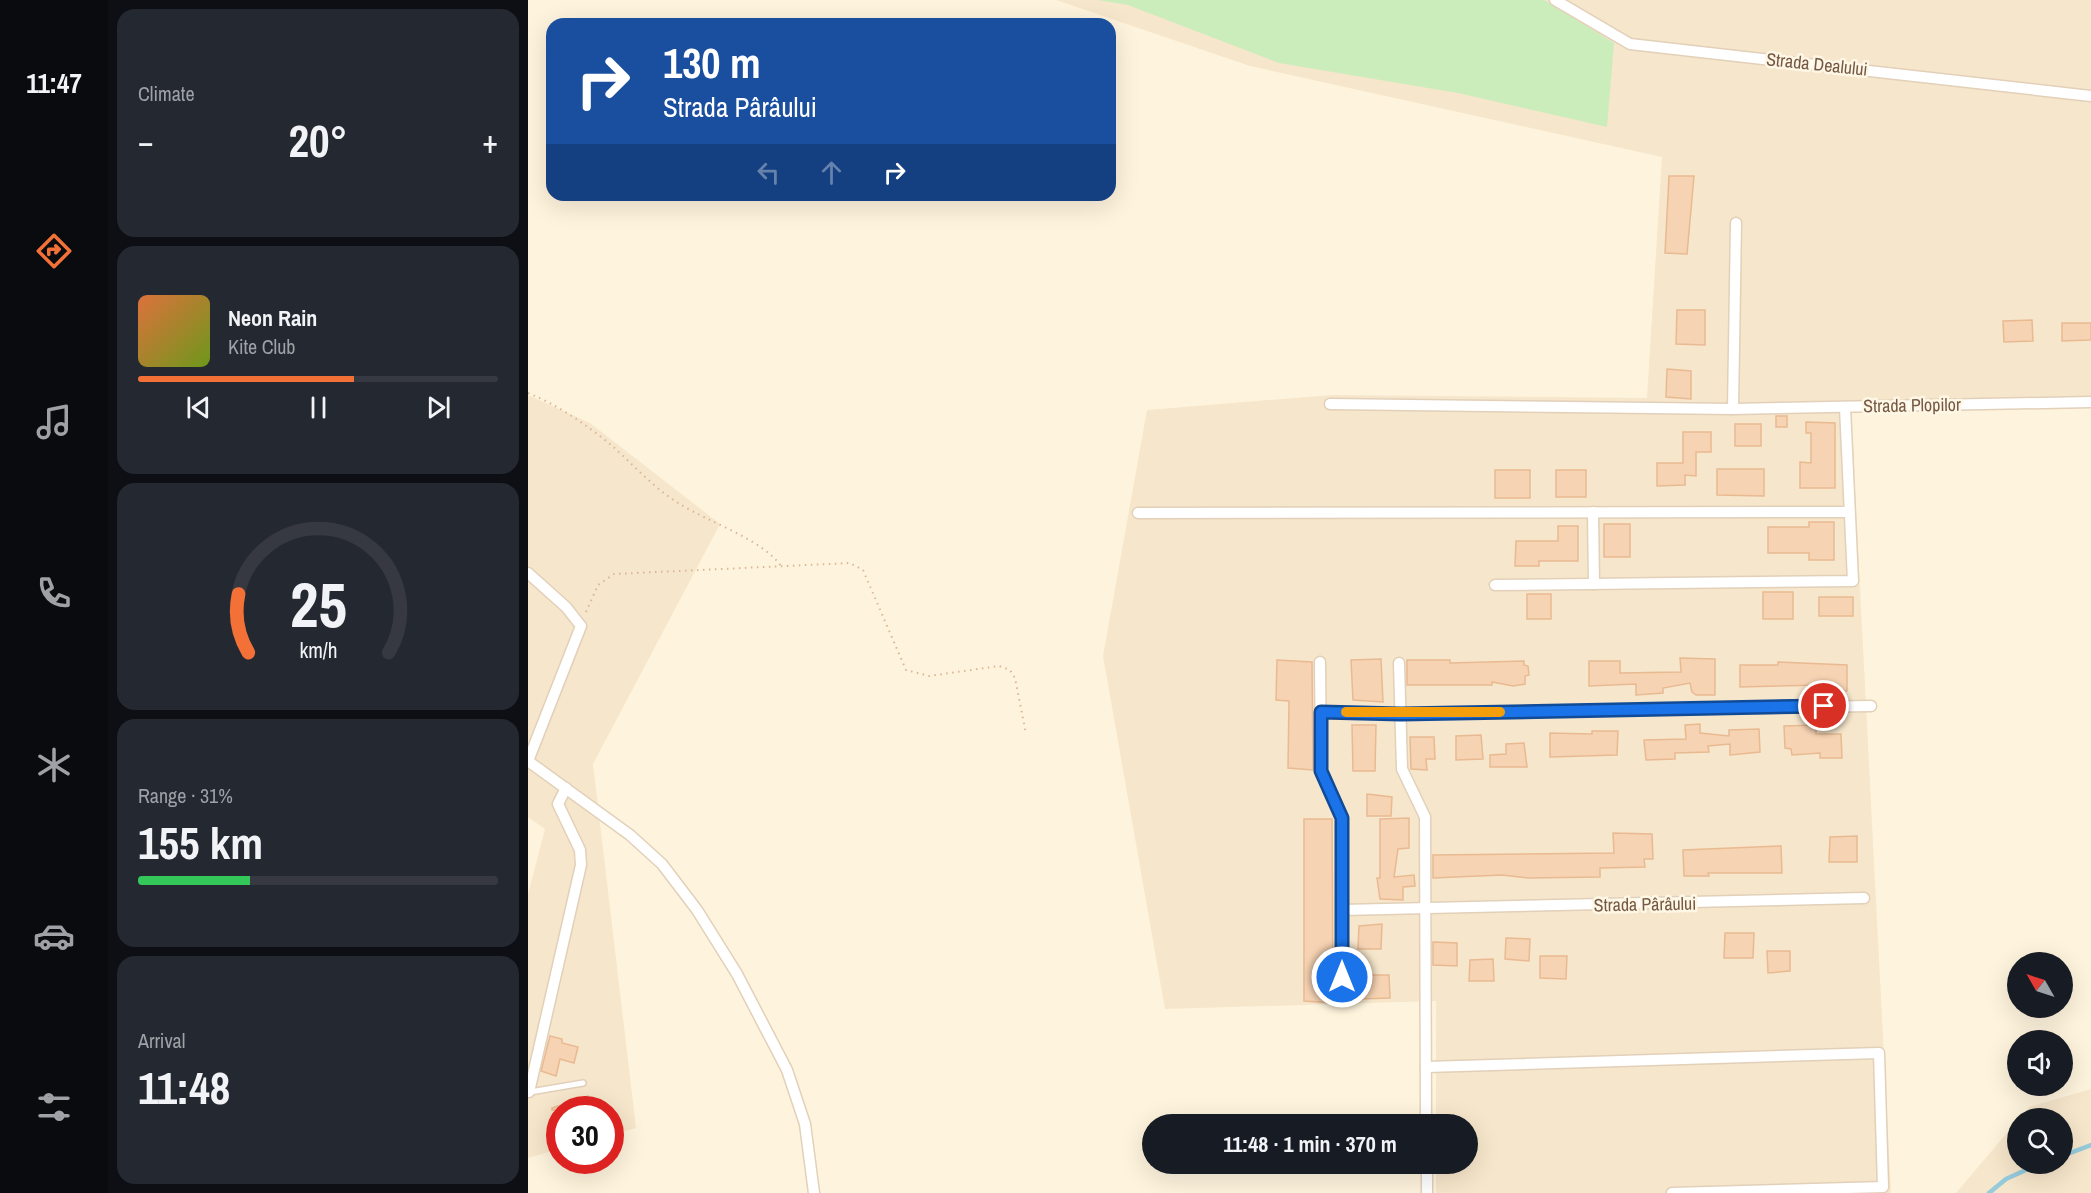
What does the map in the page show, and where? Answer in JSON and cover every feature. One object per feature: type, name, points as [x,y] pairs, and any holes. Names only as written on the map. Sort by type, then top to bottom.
[{"type":"street","name":"Strada Dealului","points":[[1555,0],[1630,44],[2091,96]]},
{"type":"street","points":[[1733,409],[1736,223]]},
{"type":"street","name":"Strada Plopilor","points":[[1330,404],[1733,409],[2091,402]]},
{"type":"street","points":[[1495,585],[1853,581],[1845,407]]},
{"type":"street","points":[[1593,512],[1594,584]]},
{"type":"street","points":[[1138,513],[1850,512]]},
{"type":"street","points":[[528,573],[566,607],[581,626],[528,761],[621,829],[662,864],[697,910],[737,974],[787,1070],[805,1124],[814,1193]]},
{"type":"street","points":[[1320,662],[1321,771],[1342,818],[1342,999]]},
{"type":"street","points":[[1400,663],[1402,769],[1425,817],[1426,1114]]},
{"type":"street","points":[[1321,712],[1401,714],[1870,706]]},
{"type":"street","points":[[529,1092],[581,865],[580,850],[558,804],[566,788]]},
{"type":"street","name":"Strada Pârâului","points":[[1342,910],[1864,898]]},
{"type":"street","points":[[1426,1067],[1879,1053],[1883,1186],[1672,1193]]},
{"type":"street","points":[[1427,1174],[1427,1193]]},
{"type":"lane","points":[[529,1092],[583,1083]]},
{"type":"path","points":[[528,393],[553,404],[609,443],[655,486],[679,504],[776,558],[781,566]]},
{"type":"path","points":[[581,626],[598,585],[614,574],[850,563],[860,566],[906,670],[929,676],[999,666],[1010,670],[1015,678],[1026,734]]},
{"type":"shaded area","points":[[1056,0],[2091,0],[2091,405],[1851,413],[1891,1193],[1436,1193],[1436,1174],[1478,1174],[1478,1114],[1436,1114],[1436,1001],[1165,1009],[1103,656],[1147,410],[1332,395],[1647,398],[1662,157],[1250,66],[1116,20],[1116,18],[1109,18]]},
{"type":"shaded area","points":[[528,395],[590,423],[720,524],[593,764],[636,1128],[624,1131],[624,1096],[546,1096],[546,1153],[528,1158],[528,894],[545,829],[528,817]]},
{"type":"shaded area","points":[[2091,1089],[2091,1193],[1956,1193],[2007,1133],[2007,1174],[2073,1174],[2073,1108],[2028,1108]]},
{"type":"green space","points":[[1098,0],[1544,0],[1614,43],[1607,127],[1458,93],[1279,63],[1128,5]]},
{"type":"building","points":[[1669,176],[1694,176],[1687,254],[1665,253]]},
{"type":"building","points":[[1677,310],[1705,310],[1705,345],[1676,344]]},
{"type":"building","points":[[2032,320],[2033,341],[2004,342],[2003,321]]},
{"type":"building","points":[[2062,323],[2091,323],[2091,340],[2062,341]]},
{"type":"building","points":[[1667,369],[1691,371],[1691,399],[1666,397]]},
{"type":"building","points":[[1776,416],[1787,416],[1787,427],[1776,427]]},
{"type":"building","points":[[1806,422],[1835,423],[1835,488],[1800,488],[1800,462],[1811,463],[1811,433],[1806,433]]},
{"type":"building","points":[[1735,424],[1761,424],[1761,446],[1735,446]]},
{"type":"building","points":[[1683,432],[1711,432],[1711,452],[1696,452],[1696,476],[1685,475],[1685,485],[1657,486],[1657,463],[1683,463]]},
{"type":"building","points":[[1717,469],[1764,469],[1764,496],[1717,495]]},
{"type":"building","points":[[1495,470],[1530,470],[1530,498],[1495,498]]},
{"type":"building","points":[[1556,470],[1586,470],[1586,497],[1556,497]]},
{"type":"building","points":[[1809,522],[1834,522],[1834,560],[1809,560],[1809,553],[1768,553],[1768,527],[1809,527]]},
{"type":"building","points":[[1604,524],[1630,524],[1630,557],[1604,557]]},
{"type":"building","points":[[1558,526],[1578,526],[1578,561],[1539,561],[1539,566],[1515,566],[1516,541],[1558,541]]},
{"type":"building","points":[[1763,592],[1793,592],[1793,619],[1763,619]]},
{"type":"building","points":[[1527,594],[1551,594],[1551,619],[1527,619]]},
{"type":"building","points":[[1819,597],[1853,597],[1853,616],[1819,616]]},
{"type":"building","points":[[1680,658],[1715,659],[1715,695],[1696,695],[1692,692],[1690,683],[1663,688],[1663,693],[1636,695],[1636,684],[1589,686],[1589,661],[1620,661],[1620,673],[1681,672]]},
{"type":"building","points":[[1381,659],[1383,702],[1353,700],[1351,660]]},
{"type":"building","points":[[1277,660],[1312,662],[1313,770],[1288,768],[1289,701],[1276,700]]},
{"type":"building","points":[[1407,660],[1450,660],[1450,663],[1524,661],[1524,665],[1528,666],[1529,675],[1525,676],[1525,684],[1513,686],[1492,682],[1492,685],[1407,685]]},
{"type":"building","points":[[1778,662],[1847,665],[1847,691],[1821,690],[1821,685],[1740,687],[1740,665],[1778,665]]},
{"type":"building","points":[[1700,724],[1700,733],[1729,736],[1729,730],[1759,729],[1760,752],[1730,755],[1730,744],[1708,746],[1709,752],[1675,753],[1675,759],[1646,760],[1644,740],[1686,739],[1685,725]]},
{"type":"building","points":[[1352,725],[1376,725],[1375,771],[1353,771]]},
{"type":"building","points":[[1816,725],[1816,734],[1841,734],[1842,758],[1820,758],[1820,753],[1792,755],[1791,749],[1785,748],[1784,726]]},
{"type":"building","points":[[1592,731],[1618,731],[1617,755],[1550,757],[1550,733],[1592,734]]},
{"type":"building","points":[[1481,735],[1483,759],[1456,760],[1456,736]]},
{"type":"building","points":[[1410,737],[1434,737],[1435,759],[1426,759],[1427,770],[1411,769]]},
{"type":"building","points":[[1524,743],[1527,767],[1490,767],[1490,755],[1506,754],[1506,744]]},
{"type":"building","points":[[1367,794],[1392,797],[1391,816],[1367,816]]},
{"type":"building","points":[[1409,818],[1409,848],[1398,849],[1394,877],[1414,875],[1415,886],[1403,887],[1403,900],[1380,899],[1377,878],[1380,878],[1380,819]]},
{"type":"building","points":[[1304,819],[1332,819],[1333,1003],[1304,1001]]},
{"type":"building","points":[[1613,833],[1652,834],[1653,859],[1644,859],[1645,867],[1600,868],[1600,877],[1528,878],[1502,875],[1433,878],[1433,855],[1614,853]]},
{"type":"building","points":[[1857,836],[1857,862],[1829,862],[1830,837]]},
{"type":"building","points":[[1781,846],[1782,873],[1708,873],[1709,876],[1684,876],[1683,850]]},
{"type":"building","points":[[1382,924],[1381,949],[1358,949],[1359,926]]},
{"type":"building","points":[[1725,933],[1754,933],[1753,958],[1724,958]]},
{"type":"building","points":[[1506,938],[1530,939],[1529,961],[1505,959]]},
{"type":"building","points":[[1433,942],[1457,943],[1457,966],[1433,965]]},
{"type":"building","points":[[1767,951],[1790,951],[1790,971],[1768,973]]},
{"type":"building","points":[[1540,956],[1567,956],[1566,979],[1540,978]]},
{"type":"building","points":[[1493,959],[1494,981],[1469,981],[1470,960]]},
{"type":"building","points":[[1359,975],[1389,975],[1390,998],[1359,999]]},
{"type":"building","points":[[550,1036],[562,1039],[562,1043],[578,1047],[574,1063],[560,1059],[556,1076],[541,1071]]},
{"type":"waterway","points":[[2073,1152],[2091,1145]]},
{"type":"waterway","points":[[1989,1193],[2006,1179],[2017,1174]]},
{"type":"slow traffic","points":[[1346,712],[1401,714],[1500,712]]},
{"type":"route","points":[[1342,977],[1342,818],[1321,771],[1321,712],[1401,714],[1824,706]]}]
